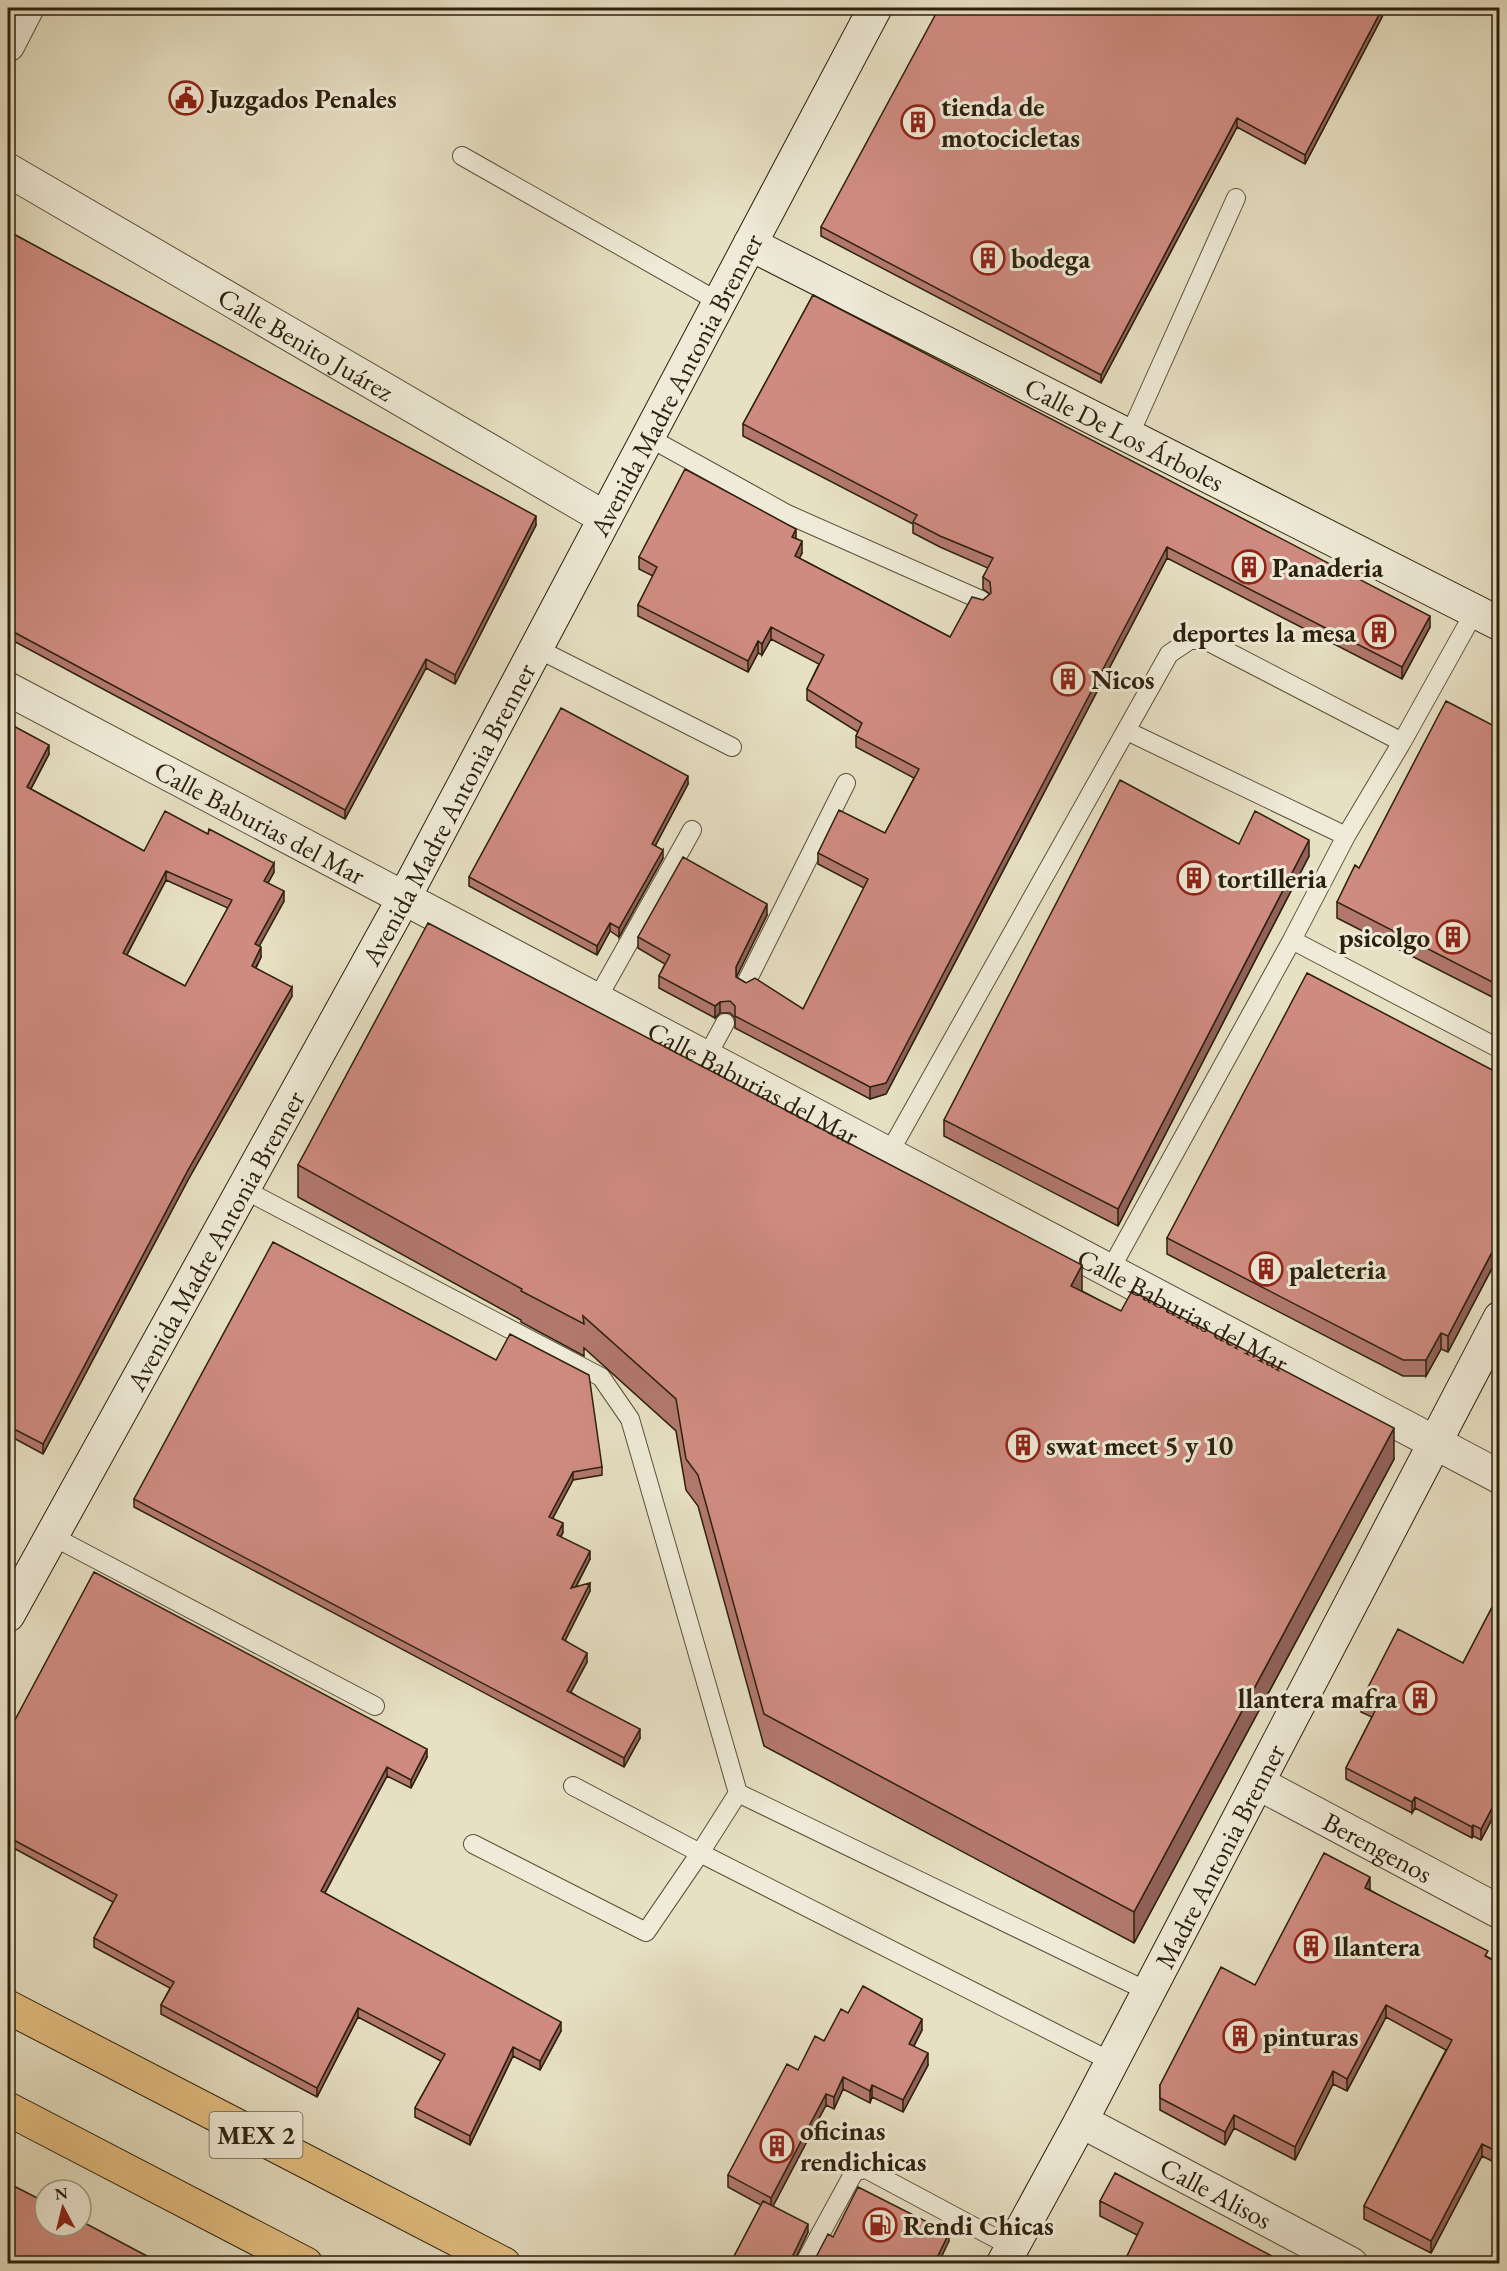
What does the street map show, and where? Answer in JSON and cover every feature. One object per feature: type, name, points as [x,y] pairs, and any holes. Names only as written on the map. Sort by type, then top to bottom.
[{"type":"main road","name":"MEX 2","points":[[8,2007],[504,2264]]},
{"type":"main road","points":[[8,2109],[306,2264]]},
{"type":"street","points":[[8,45],[27,8]]},
{"type":"street","name":"Avenida Madre Antonia Brenner","points":[[8,1616],[404,898],[875,8]]},
{"type":"street","name":"Calle Benito Juárez","points":[[8,170],[605,518]]},
{"type":"street","name":"Calle De Los Árboles","points":[[750,244],[1487,617]]},
{"type":"street","name":"Calle Baburias del Mar","points":[[8,689],[1500,1477]]},
{"type":"street","name":"Madre Antonia Brenner","points":[[1008,2255],[1149,1992],[1433,1442],[1500,1318]]},
{"type":"street","name":"Berengenos","points":[[1258,1783],[1500,1912]]},
{"type":"street","name":"Calle Alisos","points":[[1081,2121],[1351,2264]]},
{"type":"lane","points":[[462,156],[719,302]]},
{"type":"lane","points":[[1129,436],[1236,198]]},
{"type":"lane","points":[[648,437],[787,514],[981,600]]},
{"type":"lane","points":[[1110,1270],[1292,940],[1346,836],[1402,742],[1487,617]]},
{"type":"lane","points":[[889,1154],[1169,654],[1190,640],[1205,640],[1402,742]]},
{"type":"lane","points":[[536,648],[732,747]]},
{"type":"lane","points":[[1127,731],[1346,836]]},
{"type":"lane","points":[[746,983],[846,783]]},
{"type":"lane","points":[[597,999],[692,830]]},
{"type":"lane","points":[[1292,940],[1500,1049]]},
{"type":"lane","points":[[706,1058],[725,1023]]},
{"type":"lane","points":[[243,1190],[601,1377],[630,1419],[738,1793],[1149,1992]]},
{"type":"lane","points":[[52,1536],[375,1706]]},
{"type":"lane","points":[[573,1786],[1112,2062]]},
{"type":"lane","points":[[473,1844],[646,1932],[738,1793]]},
{"type":"lane","points":[[804,2264],[852,2176],[856,2171],[866,2169],[1008,2255]]},
{"type":"building","points":[[939,8],[1382,9],[1305,155],[1237,118],[1101,375],[821,227]]},
{"type":"building","points":[[8,231],[536,516],[455,675],[426,659],[345,810],[8,629]]},
{"type":"building","points":[[813,295],[1430,616],[1402,667],[1167,547],[886,1083],[870,1087],[735,1016],[735,1006],[730,1001],[720,1002],[715,1006],[659,976],[670,955],[638,937],[683,857],[767,904],[736,967],[736,977],[746,983],[755,978],[803,1009],[868,879],[818,853],[839,810],[885,833],[919,769],[856,736],[862,723],[807,689],[824,655],[771,627],[762,644],[758,641],[748,661],[638,605],[657,567],[639,557],[685,469],[796,529],[792,537],[802,541],[795,556],[950,637],[972,597],[983,600],[991,593],[990,582],[983,577],[993,558],[913,522],[917,515],[743,424]]},
{"type":"building","points":[[1500,570],[1500,584],[1494,581]]},
{"type":"building","points":[[1446,701],[1494,726],[1500,716],[1500,986],[1337,902],[1355,865],[1359,868]]},
{"type":"building","points":[[561,708],[688,776],[652,844],[663,850],[619,928],[610,923],[597,946],[469,877]]},
{"type":"building","points":[[8,723],[49,745],[27,787],[144,851],[165,811],[208,834],[209,829],[274,863],[264,881],[284,891],[255,944],[261,947],[252,966],[292,987],[188,1170],[43,1444],[8,1426]],"holes":[[[166,871],[232,900],[185,986],[123,953]]]},
{"type":"building","points":[[1120,780],[1239,844],[1255,811],[1309,840],[1118,1209],[944,1120]]},
{"type":"building","name":"swat meet 5 y 10","points":[[428,923],[1082,1265],[1071,1286],[1121,1311],[1132,1291],[1394,1428],[1134,1912],[764,1714],[698,1475],[686,1459],[676,1399],[583,1316],[584,1324],[298,1165]]},
{"type":"building","points":[[1307,973],[1500,1074],[1500,1237],[1448,1336],[1441,1333],[1426,1360],[1403,1360],[1167,1238]]},
{"type":"building","points":[[273,1242],[496,1360],[510,1334],[589,1375],[602,1467],[573,1472],[549,1517],[563,1523],[557,1535],[590,1551],[571,1588],[590,1583],[562,1639],[587,1653],[567,1691],[640,1729],[624,1758],[134,1499]]},
{"type":"building","points":[[94,1572],[427,1749],[411,1780],[387,1767],[321,1891],[561,2022],[540,2061],[513,2047],[470,2136],[415,2108],[445,2054],[358,2008],[317,2088],[161,2005],[174,1982],[94,1938],[117,1895],[8,1837],[8,1733]]},
{"type":"building","points":[[1500,1592],[1500,1793],[1481,1829],[1473,1825],[1472,1827],[1415,1797],[1412,1802],[1346,1768],[1376,1709],[1361,1701],[1398,1629],[1463,1663]]},
{"type":"building","points":[[1324,1853],[1370,1877],[1365,1888],[1488,1951],[1485,1956],[1500,1964],[1500,2153],[1482,2144],[1431,2241],[1364,2206],[1452,2040],[1386,2005],[1347,2079],[1333,2071],[1295,2147],[1234,2115],[1225,2132],[1160,2098],[1160,2085],[1221,1967],[1255,1985]]},
{"type":"building","points":[[863,1986],[922,2019],[909,2044],[928,2053],[903,2100],[872,2085],[870,2091],[843,2077],[834,2097],[826,2094],[771,2198],[728,2175],[787,2064],[798,2070],[815,2036],[824,2041],[841,2009],[848,2013]]},
{"type":"building","points":[[1115,2173],[1287,2264],[1123,2264],[1143,2223],[1100,2201]]},
{"type":"building","points":[[8,2183],[33,2196],[33,2238],[93,2238],[93,2227],[162,2264],[8,2264]]},
{"type":"building","name":"Rendi Chicas","points":[[858,2187],[949,2233],[934,2264],[810,2264],[814,2261],[828,2234],[833,2237]]},
{"type":"building","points":[[763,2201],[808,2224],[793,2255],[798,2264],[730,2264]]},
{"type":"place","name":"Juzgados Penales","points":[[186,98]]},
{"type":"place","name":"tienda de motocicletas","points":[[918,122]]},
{"type":"place","name":"bodega","points":[[988,258]]},
{"type":"place","name":"Panaderia","points":[[1249,567]]},
{"type":"place","name":"deportes la mesa","points":[[1379,632]]},
{"type":"place","name":"Nicos","points":[[1068,679]]},
{"type":"place","name":"tortilleria","points":[[1194,878]]},
{"type":"place","name":"psicolgo","points":[[1453,937]]},
{"type":"place","name":"paleteria","points":[[1266,1269]]},
{"type":"place","name":"swat meet 5 y 10","points":[[1023,1445]]},
{"type":"place","name":"llantera mafra","points":[[1420,1698]]},
{"type":"place","name":"llantera","points":[[1311,1946]]},
{"type":"place","name":"pinturas","points":[[1240,2036]]},
{"type":"place","name":"oficinas rendichicas","points":[[777,2146]]},
{"type":"place","name":"Rendi Chicas","points":[[880,2225]]}]
